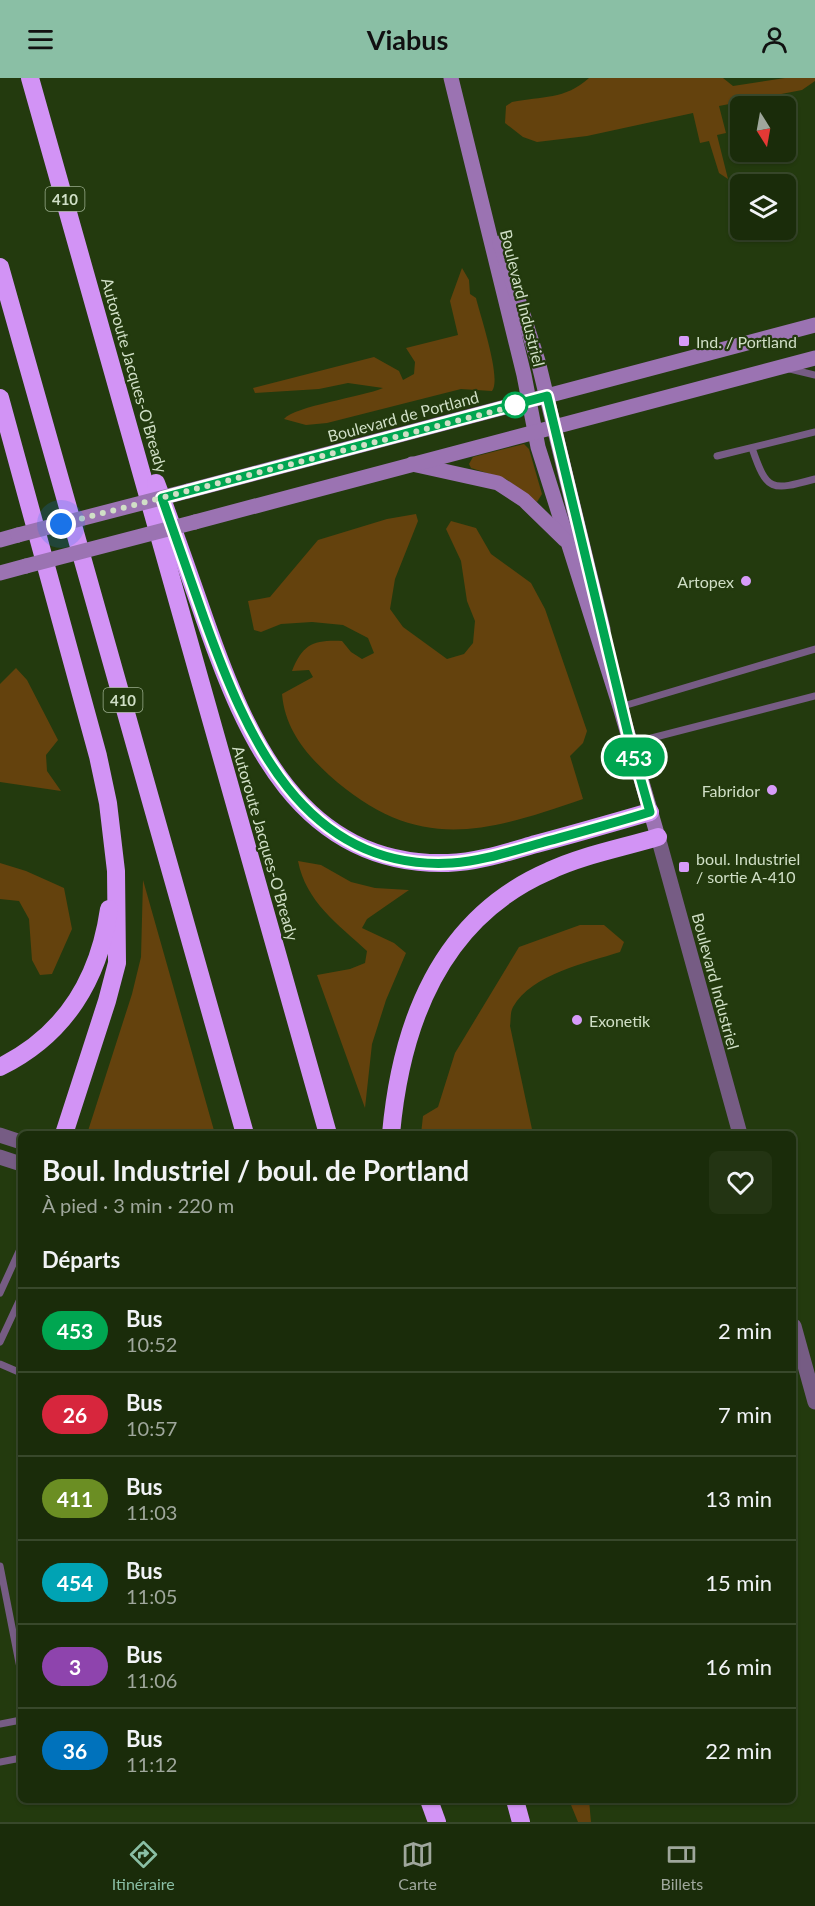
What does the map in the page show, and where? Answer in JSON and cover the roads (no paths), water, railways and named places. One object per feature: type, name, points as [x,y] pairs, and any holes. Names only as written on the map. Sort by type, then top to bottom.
[{"type":"highway","name":"Autoroute Jacques-O'Bready","points":[[30,78],[326,1131]]},
{"type":"highway","name":"410","points":[[0,267],[244,1131]]},
{"type":"highway","points":[[99,321],[229,685],[271,767],[289,792],[309,813],[349,841],[381,854],[410,861],[449,863],[496,855],[650,812]]},
{"type":"highway","points":[[0,398],[96,750],[113,841],[118,901],[117,963],[104,1012],[65,1131]]},
{"type":"highway","points":[[391,1131],[399,1075],[415,1016],[438,968],[468,928],[513,890],[548,871],[658,837]]},
{"type":"highway","points":[[0,1067],[21,1056],[50,1033],[73,1007],[90,978],[107,922],[113,841]]},
{"type":"highway","points":[[431,1803],[437,1822]]},
{"type":"highway","points":[[516,1803],[521,1822]]},
{"type":"main road","name":"Boulevard Industriel","points":[[451,78],[530,401],[535,431],[565,540],[621,707]]},
{"type":"main road","name":"Boulevard Industriel","points":[[469,146],[547,396],[621,707],[658,837]]},
{"type":"main road","name":"Boulevard de Portland","points":[[0,540],[815,325]]},
{"type":"main road","points":[[0,573],[409,463],[815,358]]},
{"type":"main road","points":[[409,463],[498,483],[524,500],[565,540]]},
{"type":"street","name":"Boulevard Industriel","points":[[658,837],[739,1131]]},
{"type":"street","points":[[0,1135],[18,1141]]},
{"type":"street","points":[[0,1157],[18,1163]]},
{"type":"street","points":[[796,1333],[815,1402]]},
{"type":"lane","points":[[781,367],[815,375]]},
{"type":"lane","points":[[717,456],[815,432]]},
{"type":"lane","points":[[752,448],[762,477],[771,484],[785,487],[815,478]]},
{"type":"lane","points":[[621,707],[815,649]]},
{"type":"lane","points":[[629,738],[815,696]]},
{"type":"lane","points":[[0,1293],[18,1254]]},
{"type":"lane","points":[[0,1342],[18,1303]]},
{"type":"lane","points":[[0,1364],[18,1372]]},
{"type":"lane","points":[[0,1566],[18,1659]]},
{"type":"lane","points":[[0,1724],[18,1721]]},
{"type":"lane","points":[[0,1762],[18,1759]]},
{"type":"place","name":"Ind. / Portland","points":[[684,341]]},
{"type":"place","name":"Artopex","points":[[746,581]]},
{"type":"place","name":"Fabridor","points":[[772,790]]},
{"type":"place","name":"boul. Industriel / sortie A-410","points":[[684,867]]},
{"type":"place","name":"Exonetik","points":[[577,1020]]}]
